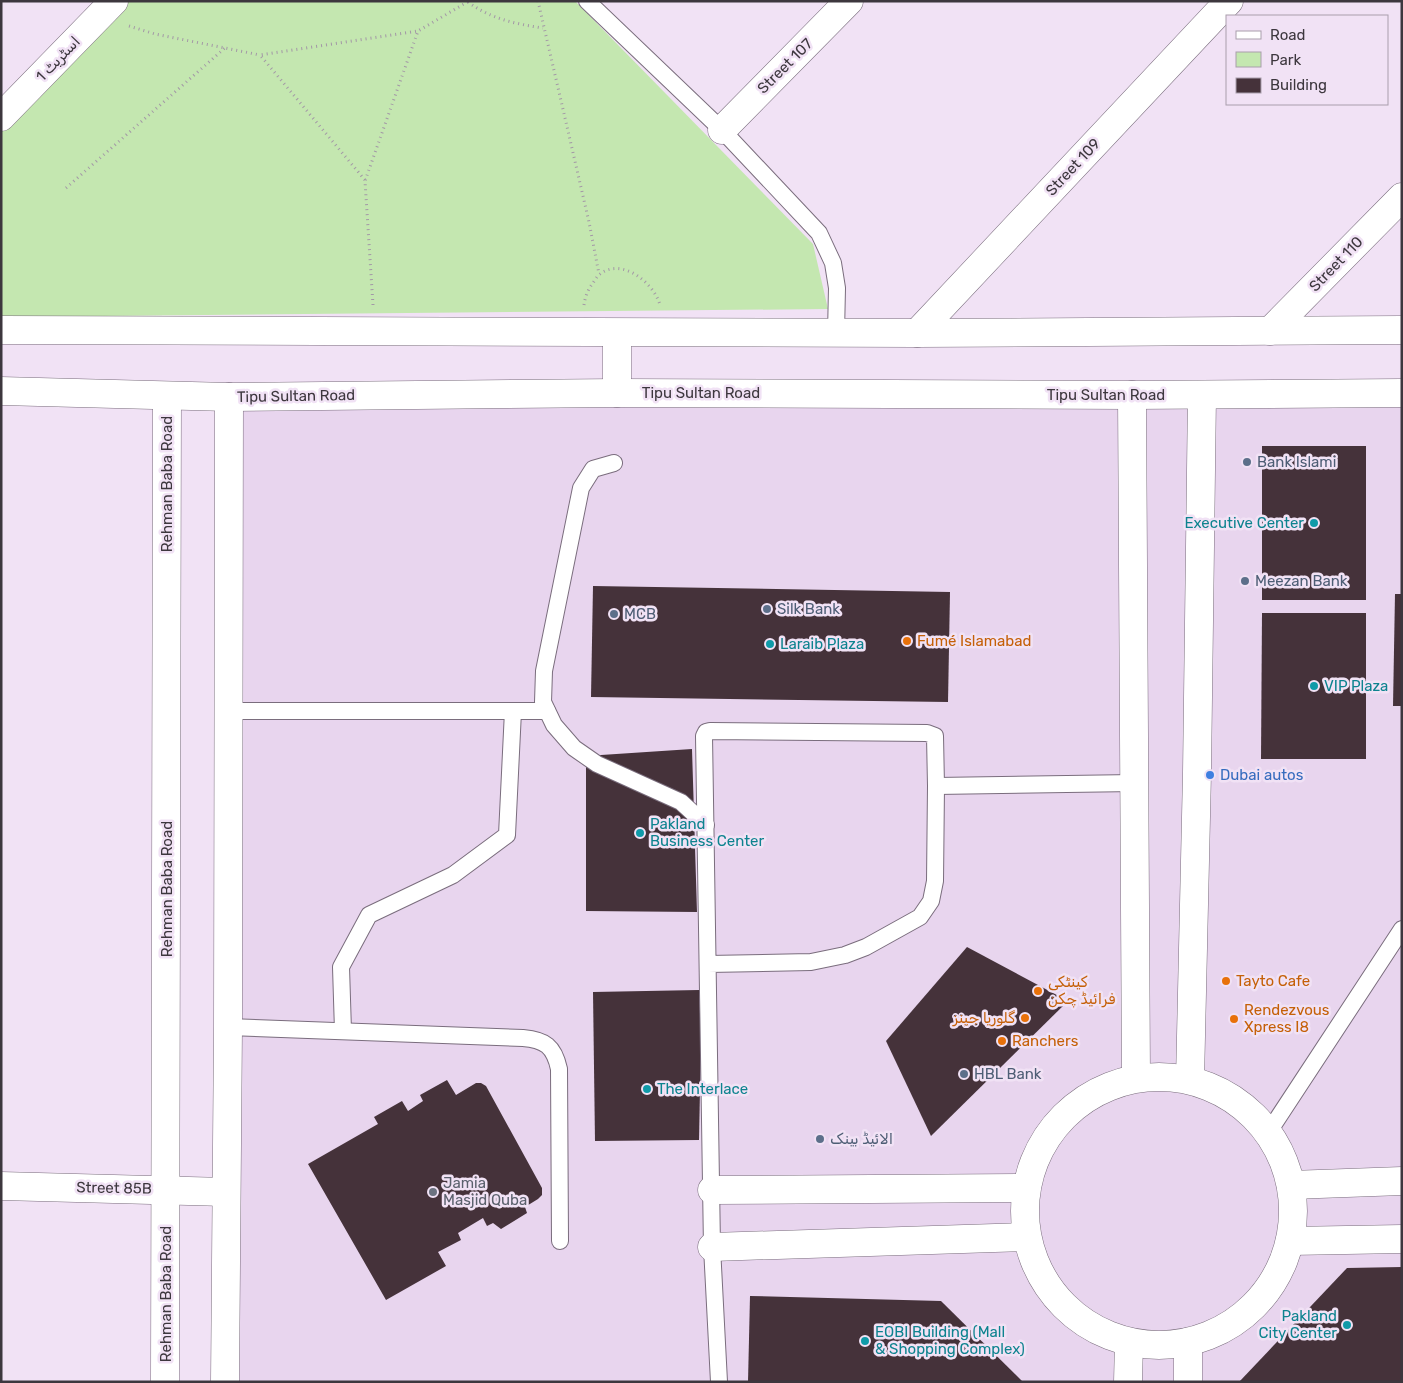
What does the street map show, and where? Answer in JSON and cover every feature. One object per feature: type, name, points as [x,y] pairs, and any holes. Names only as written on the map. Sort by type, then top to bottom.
[{"type":"street","name":"اسٹریٹ 1","points":[[1,117],[114,1]]},
{"type":"street","name":"Street 107","points":[[722,130],[849,1]]},
{"type":"street","name":"Street 109","points":[[917,334],[1229,1]]},
{"type":"street","name":"Street 110","points":[[1270,330],[1402,197]]},
{"type":"street","points":[[1,330],[917,334],[1402,330]]},
{"type":"street","points":[[617,332],[617,393]]},
{"type":"street","name":"Tipu Sultan Road","points":[[1,391],[229,397],[617,393],[1132,395],[1402,393]]},
{"type":"street","points":[[1132,395],[1136,1078]]},
{"type":"street","points":[[1190,1080],[1197,772],[1202,395]]},
{"type":"street","name":"Rehman Baba Road","points":[[165,1382],[167,396]]},
{"type":"street","points":[[225,1382],[228,1027],[229,397]]},
{"type":"street","points":[[1163,1077],[1190,1080],[1220,1091],[1247,1109],[1268,1133],[1283,1158],[1291,1185],[1294,1213],[1290,1241],[1280,1270],[1264,1295],[1242,1317],[1216,1332],[1188,1342],[1158,1346],[1128,1342],[1092,1328],[1061,1305],[1038,1274],[1026,1237],[1023,1212],[1025,1188],[1038,1149],[1063,1116],[1097,1091],[1136,1078],[1163,1077]]},
{"type":"street","points":[[1291,1185],[1402,1181]]},
{"type":"street","name":"Street 85B","points":[[1,1186],[226,1192]]},
{"type":"street","points":[[712,1190],[1025,1188]]},
{"type":"street","points":[[712,1248],[1026,1237]]},
{"type":"street","points":[[1290,1241],[1402,1239]]},
{"type":"street","points":[[1128,1342],[1128,1382]]},
{"type":"street","points":[[1188,1342],[1188,1382]]},
{"type":"lane","points":[[587,1],[722,130],[819,233],[833,263],[837,288],[836,333]]},
{"type":"lane","points":[[614,463],[593,469],[581,488],[544,671],[543,702],[554,725],[574,748],[597,764],[680,802],[706,824]]},
{"type":"lane","points":[[342,1031],[341,967],[369,915],[453,875],[507,835],[513,710]]},
{"type":"lane","points":[[228,711],[548,711]]},
{"type":"lane","points":[[708,964],[812,962],[845,955],[866,947],[920,917],[931,901],[935,882],[936,786],[934,736],[927,734],[710,731],[706,732],[704,736],[712,1248],[719,1382]]},
{"type":"lane","points":[[936,786],[1135,783]]},
{"type":"lane","points":[[1268,1133],[1402,929]]},
{"type":"lane","points":[[228,1027],[523,1038],[538,1039],[548,1045],[556,1057],[559,1069],[560,1241]]},
{"type":"path","points":[[538,1],[589,222],[599,274]]},
{"type":"path","points":[[128,26],[155,34],[260,55],[418,32],[468,2],[478,9],[518,25],[543,28]]},
{"type":"path","points":[[374,313],[365,181],[418,32]]},
{"type":"path","points":[[66,188],[226,47]]},
{"type":"path","points":[[260,55],[365,181]]},
{"type":"path","points":[[584,311],[584,302],[589,288],[599,274],[610,269],[624,270],[639,276],[658,297],[661,311]]},
{"type":"shaded area","points":[[1402,393],[1402,1382],[225,1382],[229,397]]},
{"type":"green space","points":[[128,1],[575,1],[813,244],[828,309],[1,317],[1,131]]},
{"type":"building","name":"Executive Center","points":[[1262,446],[1366,446],[1366,600],[1262,600]]},
{"type":"building","name":"Laraib Plaza","points":[[593,586],[950,592],[948,702],[591,697]]},
{"type":"building","points":[[1395,594],[1402,594],[1402,706],[1393,706]]},
{"type":"building","name":"VIP Plaza","points":[[1262,613],[1366,613],[1366,759],[1261,759]]},
{"type":"building","name":"Pakland Business Center","points":[[692,749],[697,912],[586,911],[586,756]]},
{"type":"building","points":[[967,947],[1068,1001],[931,1136],[886,1041]]},
{"type":"building","name":"The Interlace","points":[[699,990],[701,1039],[699,1140],[595,1141],[593,992]]},
{"type":"building","name":"Jamia Masjid Quba","points":[[447,1080],[456,1095],[476,1083],[486,1086],[542,1188],[542,1195],[525,1207],[527,1213],[501,1229],[493,1223],[487,1226],[483,1218],[458,1233],[461,1240],[438,1252],[446,1266],[386,1300],[308,1164],[378,1124],[374,1117],[402,1101],[408,1111],[423,1101],[420,1095]]},
{"type":"building","name":"Pakland City Center","points":[[1402,1267],[1402,1382],[1239,1382],[1347,1268]]},
{"type":"building","name":"EOBI Building (Mall & Shopping Complex)","points":[[750,1296],[941,1301],[1023,1382],[748,1382]]},
{"type":"place","name":"Bank Islami","points":[[1247,462]]},
{"type":"place","name":"Executive Center","points":[[1314,523]]},
{"type":"place","name":"Meezan Bank","points":[[1245,581]]},
{"type":"place","name":"Silk Bank","points":[[767,609]]},
{"type":"place","name":"MCB","points":[[614,614]]},
{"type":"place","name":"Fumé Islamabad","points":[[907,641]]},
{"type":"place","name":"Laraib Plaza","points":[[770,644]]},
{"type":"place","name":"VIP Plaza","points":[[1314,686]]},
{"type":"place","name":"Dubai autos","points":[[1210,775]]},
{"type":"place","name":"Pakland Business Center","points":[[640,833]]},
{"type":"place","name":"Tayto Cafe","points":[[1226,981]]},
{"type":"place","name":"کینٹکی فرائیڈ چکن","points":[[1038,991]]},
{"type":"place","name":"گلوریا جینز","points":[[1025,1018]]},
{"type":"place","name":"Rendezvous Xpress I8","points":[[1234,1019]]},
{"type":"place","name":"Ranchers","points":[[1002,1041]]},
{"type":"place","name":"HBL Bank","points":[[964,1074]]},
{"type":"place","name":"The Interlace","points":[[647,1089]]},
{"type":"place","name":"الائیڈ بینک","points":[[820,1139]]},
{"type":"place","name":"Jamia Masjid Quba","points":[[433,1192]]},
{"type":"place","name":"Pakland City Center","points":[[1347,1325]]},
{"type":"place","name":"EOBI Building (Mall & Shopping Complex)","points":[[865,1341]]}]
